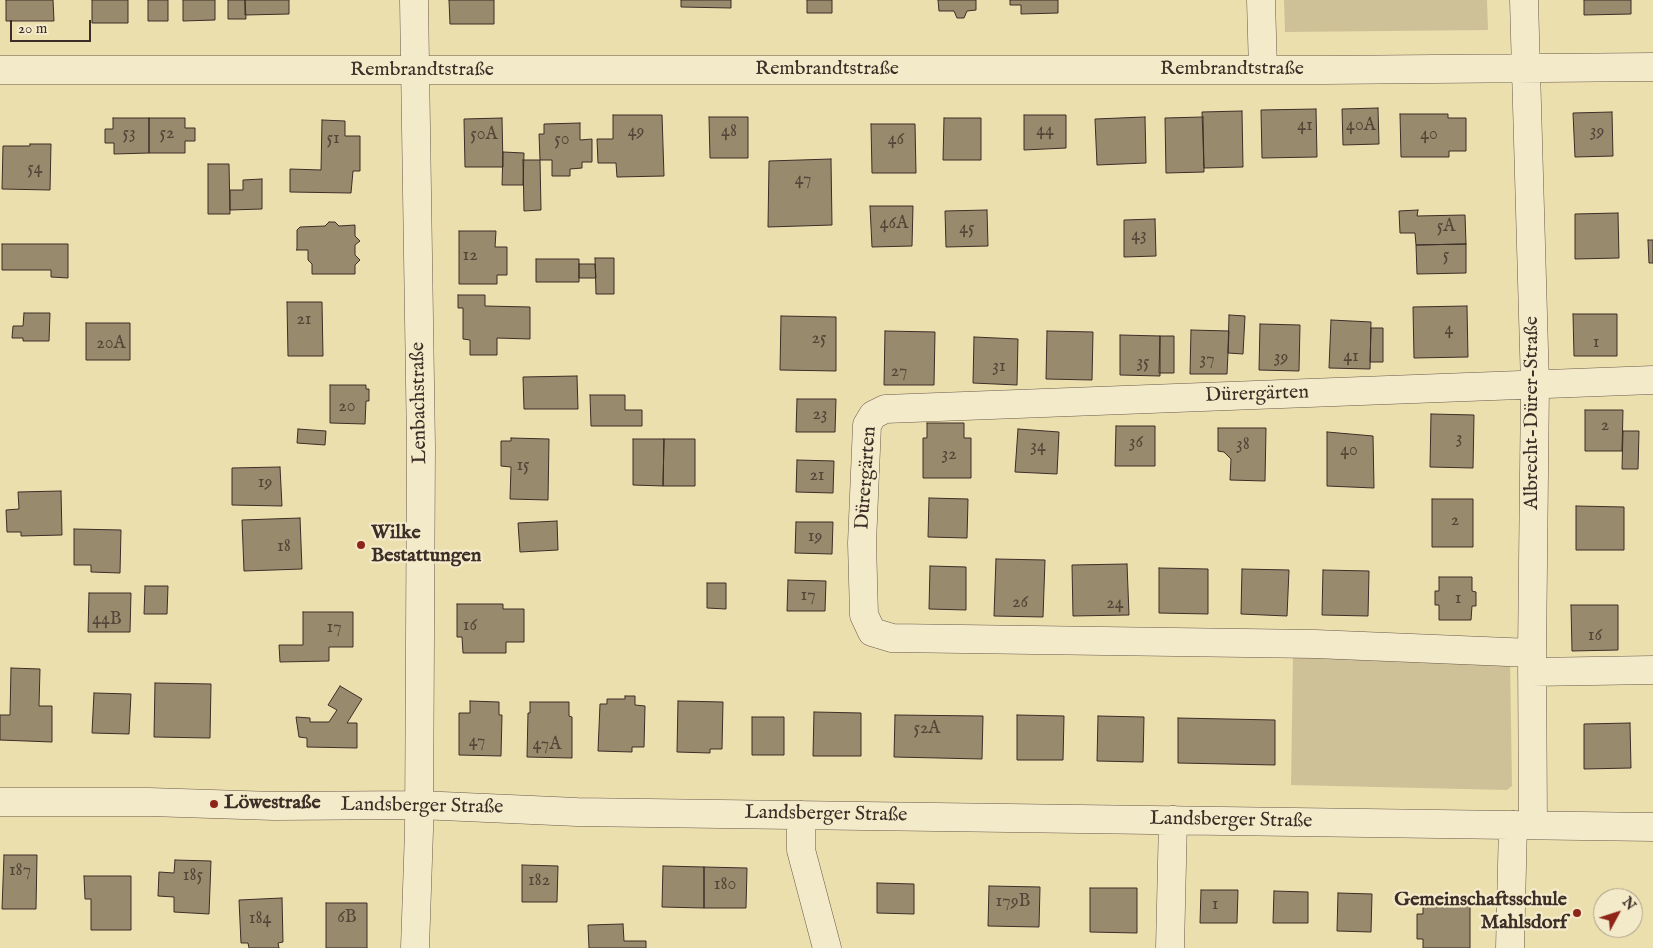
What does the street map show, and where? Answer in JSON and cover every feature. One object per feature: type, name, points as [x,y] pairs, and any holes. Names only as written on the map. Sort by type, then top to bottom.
[{"type":"street","name":"Lenbachstraße","points":[[414,0],[421,446],[419,806],[415,948]]},
{"type":"street","points":[[1261,0],[1263,70]]},
{"type":"street","name":"Albrecht-Dürer-Straße","points":[[1510,948],[1523,825],[1532,662],[1535,385],[1524,0]]},
{"type":"street","name":"Rembrandtstraße","points":[[0,70],[1263,70],[1653,67]]},
{"type":"street","name":"Dürergärten","points":[[1653,380],[885,409],[873,415],[868,425],[862,543],[864,615],[872,632],[892,638],[1315,644],[1653,670]]},
{"type":"street","name":"Landsberger Straße","points":[[0,802],[419,806],[577,812],[1653,827]]},
{"type":"street","points":[[802,815],[801,850],[827,948]]},
{"type":"street","points":[[1170,948],[1173,820]]},
{"type":"shaded area","points":[[1284,0],[1487,0],[1488,30],[1285,32]]},
{"type":"shaded area","points":[[1293,655],[1510,658],[1512,786],[1507,790],[1291,785]]},
{"type":"building","points":[[6,0],[53,0],[54,21],[6,21]]},
{"type":"building","points":[[92,0],[128,0],[128,23],[92,23]]},
{"type":"building","points":[[148,0],[168,0],[168,21],[148,21]]},
{"type":"building","points":[[183,0],[215,0],[215,20],[183,21]]},
{"type":"building","points":[[228,0],[245,0],[246,19],[228,19]]},
{"type":"building","points":[[245,0],[289,0],[289,14],[245,15]]},
{"type":"building","points":[[449,0],[494,0],[494,24],[450,24]]},
{"type":"building","points":[[681,0],[731,0],[731,8],[681,7]]},
{"type":"building","points":[[807,0],[832,0],[832,13],[807,13]]},
{"type":"building","points":[[938,0],[976,0],[976,10],[967,11],[964,18],[957,18],[954,11],[939,11]]},
{"type":"building","points":[[1010,0],[1058,0],[1058,13],[1021,14],[1021,5],[1010,5]]},
{"type":"building","points":[[1584,0],[1631,0],[1631,14],[1584,15]]},
{"type":"building","points":[[1378,108],[1379,144],[1343,145],[1342,109]]},
{"type":"building","points":[[1316,109],[1317,157],[1262,158],[1261,110]]},
{"type":"building","points":[[1242,111],[1243,167],[1204,168],[1202,112]]},
{"type":"building","points":[[1612,112],[1613,156],[1575,157],[1573,113]]},
{"type":"building","points":[[1400,114],[1448,114],[1448,118],[1466,118],[1466,151],[1449,151],[1449,157],[1401,157]]},
{"type":"building","points":[[613,115],[662,115],[664,176],[617,177],[616,163],[598,163],[597,139],[613,139]]},
{"type":"building","points":[[1024,115],[1066,115],[1066,148],[1024,150]]},
{"type":"building","points":[[709,117],[748,117],[748,158],[710,158]]},
{"type":"building","points":[[1145,117],[1146,163],[1097,165],[1095,119]]},
{"type":"building","points":[[1203,117],[1204,172],[1166,173],[1165,118]]},
{"type":"building","points":[[113,118],[149,118],[149,153],[114,154],[114,143],[105,143],[105,129],[113,129]]},
{"type":"building","points":[[149,118],[185,118],[185,128],[195,128],[195,141],[185,141],[185,153],[149,153]]},
{"type":"building","points":[[502,118],[503,167],[465,167],[464,119]]},
{"type":"building","points":[[944,118],[981,118],[981,160],[943,160]]},
{"type":"building","points":[[322,120],[345,121],[345,136],[360,136],[360,171],[353,171],[351,193],[290,192],[290,169],[321,170]]},
{"type":"building","points":[[580,123],[580,140],[592,139],[592,162],[582,162],[582,168],[570,169],[570,176],[552,176],[552,160],[540,160],[539,134],[544,134],[544,124]]},
{"type":"building","points":[[871,124],[915,124],[916,173],[872,173]]},
{"type":"building","points":[[30,144],[51,144],[50,190],[2,189],[3,146],[30,146]]},
{"type":"building","points":[[503,152],[524,153],[523,185],[502,185]]},
{"type":"building","points":[[831,159],[832,225],[768,227],[769,161]]},
{"type":"building","points":[[523,160],[540,160],[541,210],[524,211]]},
{"type":"building","points":[[208,164],[229,164],[230,214],[208,214]]},
{"type":"building","points":[[262,179],[262,209],[230,210],[230,190],[243,190],[243,180]]},
{"type":"building","points":[[870,206],[913,206],[912,246],[872,247]]},
{"type":"building","points":[[987,210],[988,246],[946,247],[945,211]]},
{"type":"building","points":[[1418,210],[1417,216],[1465,215],[1466,244],[1416,245],[1415,233],[1400,233],[1399,211]]},
{"type":"building","points":[[1618,213],[1619,258],[1575,259],[1575,214]]},
{"type":"building","points":[[1155,219],[1156,256],[1124,257],[1124,220]]},
{"type":"building","points":[[329,222],[335,222],[339,226],[355,225],[355,236],[360,241],[355,245],[355,255],[360,260],[355,265],[355,274],[312,274],[312,264],[308,260],[308,250],[296,250],[297,230],[300,227],[325,226]]},
{"type":"building","points":[[459,231],[496,231],[495,247],[507,247],[507,275],[497,275],[497,284],[459,284]]},
{"type":"building","points":[[1648,240],[1653,240],[1653,263],[1649,263]]},
{"type":"building","points":[[2,244],[68,244],[68,278],[51,277],[51,270],[2,270]]},
{"type":"building","points":[[1466,244],[1466,273],[1417,274],[1416,245]]},
{"type":"building","points":[[595,258],[614,258],[614,294],[596,294]]},
{"type":"building","points":[[536,259],[579,259],[579,282],[536,282]]},
{"type":"building","points":[[579,264],[595,264],[596,278],[579,278]]},
{"type":"building","points":[[458,295],[485,295],[485,306],[530,307],[530,339],[497,338],[497,355],[470,355],[470,340],[463,339],[463,308],[458,308]]},
{"type":"building","points":[[287,302],[322,302],[323,356],[288,356]]},
{"type":"building","points":[[1467,306],[1468,357],[1414,358],[1413,307]]},
{"type":"building","points":[[24,313],[50,313],[49,341],[23,341],[23,338],[12,338],[13,326],[23,326]]},
{"type":"building","points":[[1573,314],[1617,314],[1617,356],[1574,356]]},
{"type":"building","points":[[1229,315],[1245,316],[1243,354],[1228,353]]},
{"type":"building","points":[[781,316],[836,317],[836,371],[780,370]]},
{"type":"building","points":[[1331,320],[1371,322],[1370,369],[1329,368]]},
{"type":"building","points":[[86,323],[130,323],[130,360],[86,360]]},
{"type":"building","points":[[1260,324],[1300,325],[1299,371],[1259,370]]},
{"type":"building","points":[[1371,328],[1383,328],[1383,362],[1370,362]]},
{"type":"building","points":[[1191,330],[1229,331],[1227,374],[1190,374]]},
{"type":"building","points":[[885,331],[935,332],[934,385],[884,385]]},
{"type":"building","points":[[1047,331],[1093,332],[1092,380],[1046,379]]},
{"type":"building","points":[[1120,335],[1160,336],[1160,376],[1120,375]]},
{"type":"building","points":[[1160,336],[1174,336],[1174,373],[1159,373]]},
{"type":"building","points":[[974,337],[1018,339],[1017,385],[973,383]]},
{"type":"building","points":[[577,376],[578,409],[524,409],[523,377]]},
{"type":"building","points":[[330,385],[366,385],[366,389],[369,389],[369,401],[366,401],[365,424],[330,423]]},
{"type":"building","points":[[590,395],[625,395],[625,410],[642,410],[642,426],[591,426]]},
{"type":"building","points":[[797,399],[836,399],[835,432],[796,432]]},
{"type":"building","points":[[1585,410],[1623,410],[1622,451],[1585,451]]},
{"type":"building","points":[[1431,414],[1474,415],[1473,468],[1430,467]]},
{"type":"building","points":[[927,423],[964,423],[964,438],[971,438],[971,478],[923,478],[923,438],[927,438]]},
{"type":"building","points":[[1116,426],[1155,426],[1155,466],[1115,466]]},
{"type":"building","points":[[1218,428],[1266,428],[1265,481],[1230,480],[1231,459],[1224,452],[1218,451]]},
{"type":"building","points":[[298,429],[326,431],[325,445],[297,443]]},
{"type":"building","points":[[1018,429],[1059,432],[1057,474],[1015,472]]},
{"type":"building","points":[[1623,431],[1639,431],[1638,469],[1622,469]]},
{"type":"building","points":[[1327,432],[1373,436],[1374,488],[1327,486]]},
{"type":"building","points":[[511,438],[549,439],[548,500],[510,499],[511,467],[501,466],[501,441],[511,441]]},
{"type":"building","points":[[633,439],[664,439],[663,486],[633,485]]},
{"type":"building","points":[[664,439],[695,439],[695,486],[663,486]]},
{"type":"building","points":[[797,460],[834,461],[833,493],[796,492]]},
{"type":"building","points":[[280,467],[282,506],[232,505],[232,468]]},
{"type":"building","points":[[61,491],[62,535],[21,536],[21,532],[7,532],[6,510],[19,509],[18,492]]},
{"type":"building","points":[[929,498],[968,499],[967,538],[928,537]]},
{"type":"building","points":[[1432,499],[1473,499],[1473,547],[1432,547]]},
{"type":"building","points":[[1576,506],[1624,507],[1624,550],[1576,550]]},
{"type":"building","points":[[300,518],[302,569],[244,571],[242,520]]},
{"type":"building","points":[[557,521],[558,550],[520,552],[518,523]]},
{"type":"building","points":[[796,522],[833,522],[832,554],[795,553]]},
{"type":"building","points":[[74,529],[121,530],[120,573],[91,572],[91,565],[74,565]]},
{"type":"building","points":[[996,559],[1045,560],[1043,617],[994,616]]},
{"type":"building","points":[[1127,564],[1129,615],[1073,616],[1072,565]]},
{"type":"building","points":[[930,566],[966,567],[966,610],[929,609]]},
{"type":"building","points":[[1159,568],[1208,569],[1208,614],[1159,613]]},
{"type":"building","points":[[1242,569],[1289,570],[1287,616],[1241,614]]},
{"type":"building","points":[[1323,570],[1369,571],[1368,616],[1322,615]]},
{"type":"building","points":[[1439,577],[1472,577],[1472,591],[1476,592],[1476,606],[1472,606],[1471,620],[1439,620],[1439,605],[1435,605],[1435,591],[1439,591]]},
{"type":"building","points":[[788,580],[826,581],[825,611],[787,611]]},
{"type":"building","points":[[707,583],[726,583],[726,609],[707,608]]},
{"type":"building","points":[[145,586],[168,586],[167,614],[144,614]]},
{"type":"building","points":[[89,593],[131,593],[130,632],[88,632]]},
{"type":"building","points":[[457,604],[503,604],[503,609],[524,609],[524,642],[506,642],[506,653],[463,653],[462,637],[457,637]]},
{"type":"building","points":[[1571,605],[1618,605],[1618,650],[1572,651]]},
{"type":"building","points":[[303,612],[353,612],[353,647],[329,647],[329,661],[280,662],[279,645],[303,645]]},
{"type":"building","points":[[11,668],[40,669],[39,706],[52,706],[52,742],[0,740],[0,715],[10,715]]},
{"type":"building","points":[[155,683],[211,684],[210,738],[154,737]]},
{"type":"building","points":[[340,686],[362,699],[347,723],[357,723],[357,748],[307,747],[307,738],[299,737],[296,717],[310,718],[310,722],[329,722],[337,710],[328,705]]},
{"type":"building","points":[[94,693],[131,694],[129,734],[92,733]]},
{"type":"building","points":[[625,696],[635,696],[635,705],[645,706],[644,747],[632,747],[632,752],[598,751],[600,704],[607,704],[607,699],[625,699]]},
{"type":"building","points":[[470,701],[499,702],[499,715],[502,715],[501,756],[459,755],[459,713],[470,713]]},
{"type":"building","points":[[678,701],[723,702],[722,749],[710,749],[710,753],[677,752]]},
{"type":"building","points":[[530,702],[569,702],[569,716],[572,717],[572,758],[527,757]]},
{"type":"building","points":[[814,712],[861,713],[861,756],[813,756]]},
{"type":"building","points":[[895,715],[983,716],[982,759],[894,757]]},
{"type":"building","points":[[1017,715],[1064,716],[1063,760],[1017,760]]},
{"type":"building","points":[[1098,716],[1144,717],[1143,762],[1097,761]]},
{"type":"building","points":[[752,717],[784,717],[784,755],[752,755]]},
{"type":"building","points":[[1178,718],[1275,720],[1275,765],[1178,763]]},
{"type":"building","points":[[1630,723],[1631,768],[1584,769],[1584,724]]},
{"type":"building","points":[[4,855],[37,855],[36,909],[2,909]]},
{"type":"building","points":[[175,860],[211,861],[209,914],[174,912],[174,897],[158,896],[159,872],[174,873]]},
{"type":"building","points":[[522,865],[558,866],[557,902],[522,902]]},
{"type":"building","points":[[663,866],[704,867],[704,908],[662,907]]},
{"type":"building","points":[[704,867],[747,868],[746,908],[704,908]]},
{"type":"building","points":[[84,876],[131,876],[131,930],[91,930],[91,899],[85,899]]},
{"type":"building","points":[[877,883],[914,884],[914,914],[877,913]]},
{"type":"building","points":[[989,886],[1040,887],[1039,927],[988,926]]},
{"type":"building","points":[[1090,888],[1137,888],[1137,933],[1090,932]]},
{"type":"building","points":[[1201,890],[1238,890],[1237,923],[1200,923]]},
{"type":"building","points":[[1274,891],[1308,892],[1308,923],[1273,923]]},
{"type":"building","points":[[1338,893],[1372,894],[1371,932],[1337,931]]},
{"type":"building","points":[[282,898],[283,942],[278,943],[279,948],[249,948],[248,943],[241,943],[239,900]]},
{"type":"building","points":[[326,903],[367,903],[367,948],[326,948]]},
{"type":"building","points":[[1423,903],[1470,904],[1470,948],[1423,948],[1423,939],[1417,939],[1417,914],[1423,914]]},
{"type":"building","points":[[623,924],[624,941],[646,941],[646,948],[589,948],[588,925]]},
{"type":"place","name":"Wilke Bestattungen","points":[[361,545]]},
{"type":"place","name":"Löwestraße","points":[[214,804]]},
{"type":"place","name":"Gemeinschaftsschule Mahlsdorf","points":[[1577,913]]}]
